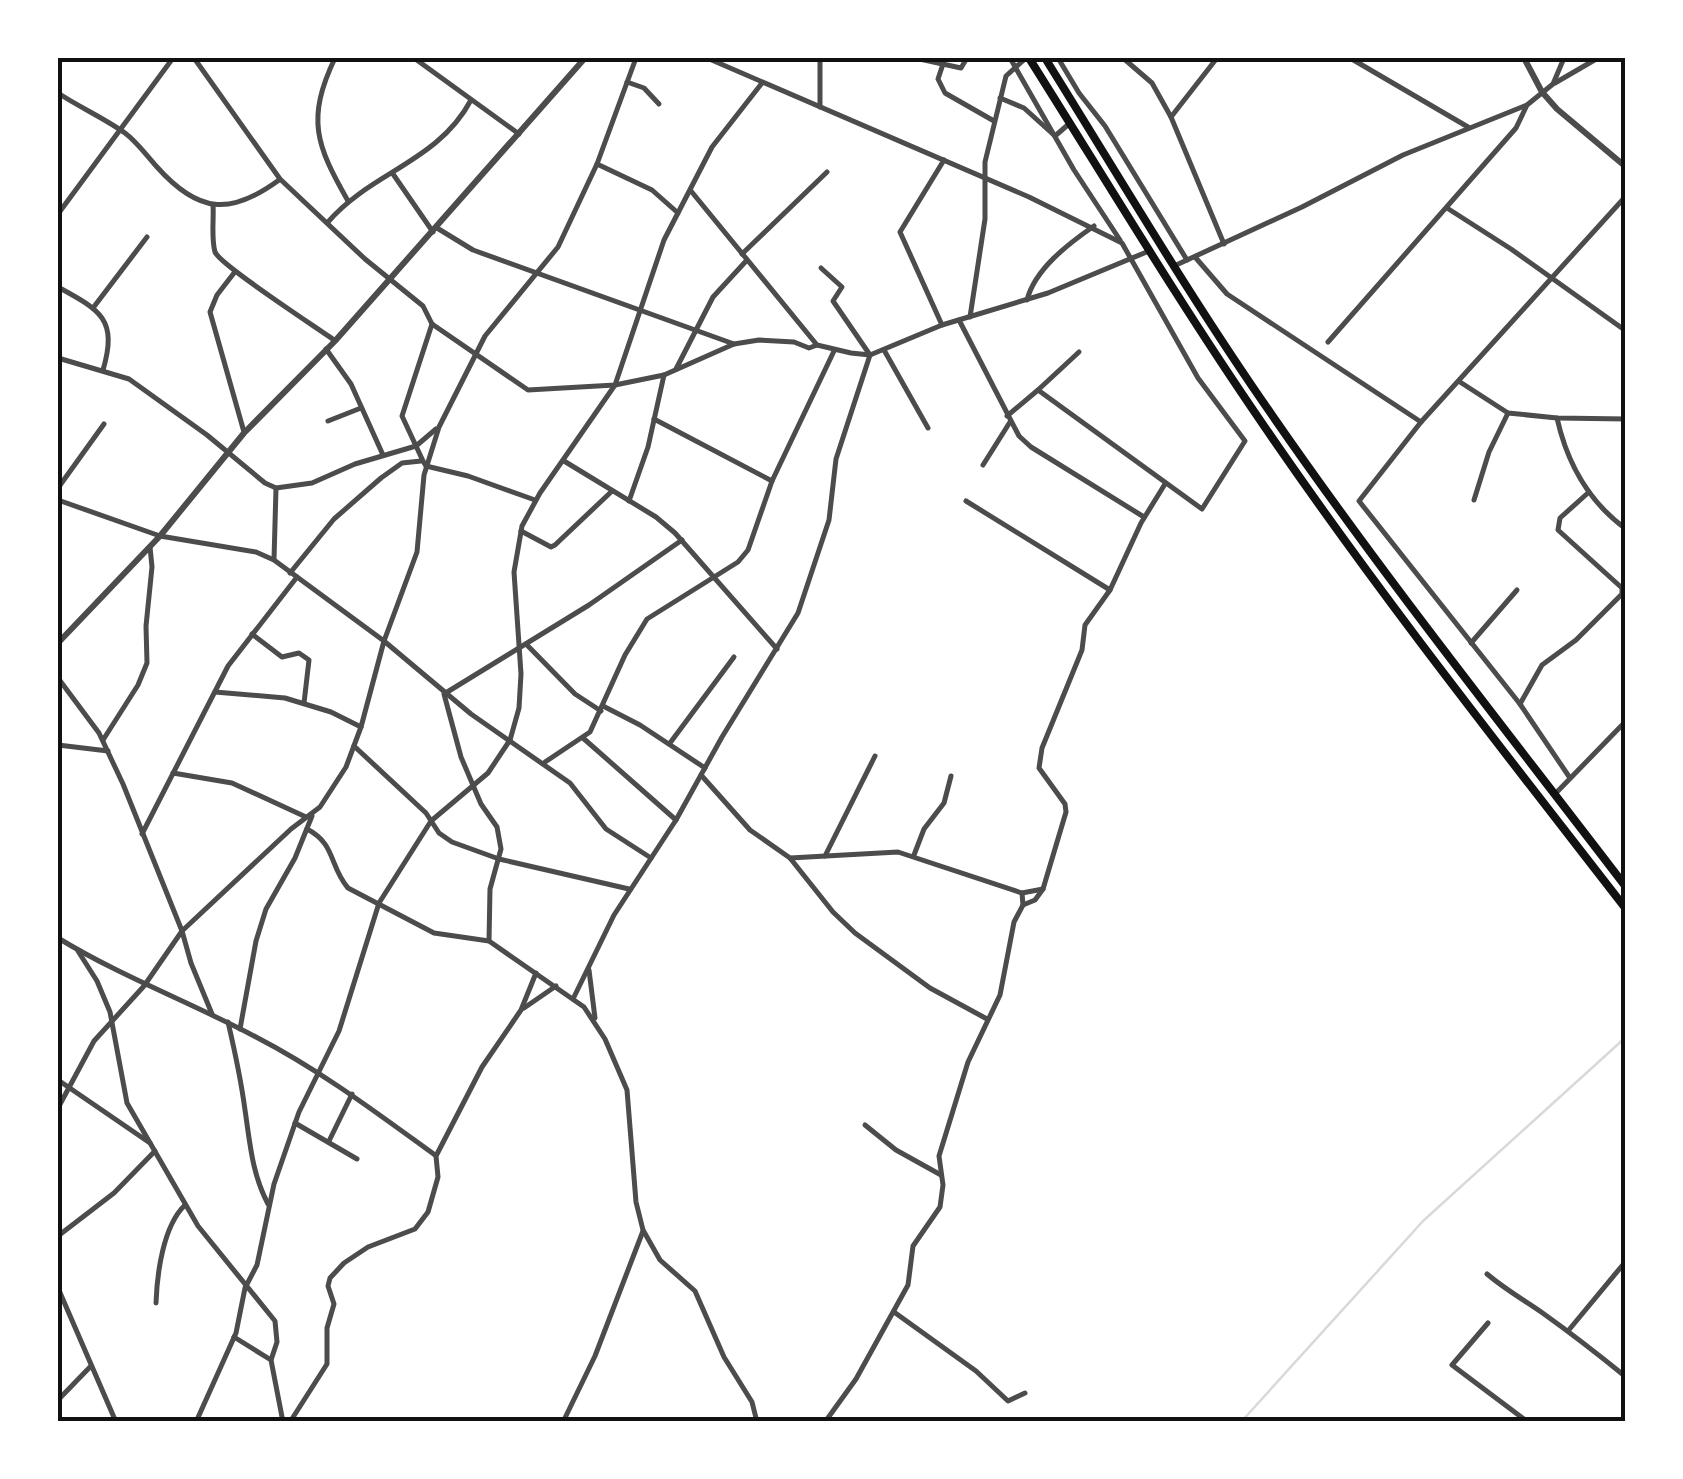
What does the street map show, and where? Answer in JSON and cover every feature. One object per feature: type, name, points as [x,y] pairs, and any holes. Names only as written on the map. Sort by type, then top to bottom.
[{"type":"main road","points":[[1028,58],[1261,422],[1360,562],[1626,909]]},
{"type":"main road","points":[[1045,58],[1212,328],[1353,530],[1626,887]]},
{"type":"street","points":[[58,214],[173,58]]},
{"type":"street","points":[[334,58],[318,101],[316,133],[323,156],[348,202]]},
{"type":"street","points":[[414,58],[519,134]]},
{"type":"street","points":[[58,643],[160,536],[244,433],[335,341],[585,58]]},
{"type":"street","points":[[240,1029],[266,909],[314,812],[346,767],[361,727],[384,641],[417,552],[425,464],[439,427],[474,355],[497,320],[540,273],[573,218],[636,58]]},
{"type":"street","points":[[711,58],[762,84],[1094,226],[1122,243]]},
{"type":"street","points":[[820,58],[820,107]]},
{"type":"street","points":[[914,58],[961,68],[967,58]]},
{"type":"street","points":[[1010,58],[1198,378],[1246,442],[1202,509],[1038,390]]},
{"type":"street","points":[[970,317],[985,218],[985,162],[1006,76],[1028,58]]},
{"type":"street","points":[[1058,58],[1187,260]]},
{"type":"street","points":[[1126,58],[1152,84],[1171,117],[1224,244]]},
{"type":"street","points":[[1171,117],[1217,58]]},
{"type":"street","points":[[1350,58],[1468,127]]},
{"type":"street","points":[[1524,58],[1542,92],[1626,168]]},
{"type":"street","points":[[1553,84],[1564,58]]},
{"type":"street","points":[[1174,266],[1403,154],[1526,105],[1598,58]]},
{"type":"street","points":[[199,60],[280,179],[423,306],[432,324],[528,390],[615,385],[664,375],[734,344],[758,340],[794,342],[808,348],[817,345]]},
{"type":"street","points":[[943,64],[938,79],[946,92],[995,121]]},
{"type":"street","points":[[627,82],[644,88],[659,104]]},
{"type":"street","points":[[196,1422],[234,1337],[295,1123],[339,1031],[380,903],[432,821],[488,772],[510,740],[519,708],[523,645],[514,588],[520,530],[535,500],[615,385],[664,240],[712,147],[762,84]]},
{"type":"street","points":[[58,93],[94,118],[122,130],[173,183],[213,204],[247,201],[280,179]]},
{"type":"street","points":[[1000,98],[1024,108],[1054,136]]},
{"type":"street","points":[[328,222],[348,202],[446,136],[471,100]]},
{"type":"street","points":[[1328,342],[1516,128],[1526,105]]},
{"type":"street","points":[[1054,136],[1070,122]]},
{"type":"street","points":[[942,325],[900,237],[944,160]]},
{"type":"street","points":[[597,164],[652,190],[678,213]]},
{"type":"street","points":[[1118,174],[1128,166]]},
{"type":"street","points":[[742,254],[827,172]]},
{"type":"street","points":[[394,174],[435,230],[472,250],[734,344]]},
{"type":"street","points":[[690,190],[817,345],[834,351],[870,355],[942,325],[1027,300],[1149,250]]},
{"type":"street","points":[[1570,778],[1520,704],[1360,500],[1422,422],[1626,196]]},
{"type":"street","points":[[213,204],[215,252],[234,273],[272,294],[335,341]]},
{"type":"street","points":[[1446,208],[1626,332]]},
{"type":"street","points":[[1027,300],[1039,274],[1071,242],[1094,226]]},
{"type":"street","points":[[94,308],[147,237]]},
{"type":"street","points":[[1195,256],[1227,294],[1422,422]]},
{"type":"street","points":[[675,372],[714,297],[748,260]]},
{"type":"street","points":[[820,268],[842,287],[834,301],[870,355]]},
{"type":"street","points":[[234,273],[210,312],[244,433]]},
{"type":"street","points":[[58,287],[94,308],[110,330],[104,370]]},
{"type":"street","points":[[959,320],[1008,420],[1031,447],[1144,518]]},
{"type":"street","points":[[425,464],[402,416],[432,324]]},
{"type":"street","points":[[326,350],[351,384],[383,455]]},
{"type":"street","points":[[884,350],[928,428]]},
{"type":"street","points":[[543,762],[583,738],[647,619],[738,562],[748,550],[772,480],[834,351]]},
{"type":"street","points":[[982,466],[1008,420],[1079,352]]},
{"type":"street","points":[[573,999],[630,889],[676,820],[803,599],[829,520],[839,447],[870,355]]},
{"type":"street","points":[[58,358],[137,384],[264,483],[276,488],[312,482],[416,446],[439,427]]},
{"type":"street","points":[[629,501],[648,448],[664,375]]},
{"type":"street","points":[[1460,382],[1508,412],[1625,420]]},
{"type":"street","points":[[328,421],[362,408]]},
{"type":"street","points":[[1474,500],[1489,452],[1508,412]]},
{"type":"street","points":[[1558,418],[1571,462],[1588,492],[1626,530]]},
{"type":"street","points":[[654,419],[772,480]]},
{"type":"street","points":[[58,488],[104,424]]},
{"type":"street","points":[[564,461],[656,518],[682,540],[777,650]]},
{"type":"street","points":[[142,834],[228,666],[334,519],[381,478],[402,463],[425,464],[535,500]]},
{"type":"street","points":[[1023,905],[1043,890],[1066,808],[1039,768],[1042,748],[1082,650],[1085,625],[1110,590],[1165,484]]},
{"type":"street","points":[[274,560],[276,488]]},
{"type":"street","points":[[520,530],[551,547],[611,492]]},
{"type":"street","points":[[1520,704],[1542,665],[1576,640],[1622,594],[1622,588],[1558,530],[1560,518],[1588,492]]},
{"type":"street","points":[[58,500],[160,536],[256,552],[274,560],[384,641],[444,694],[574,786],[606,829],[651,858]]},
{"type":"street","points":[[966,501],[1110,590]]},
{"type":"street","points":[[444,694],[632,578],[682,540]]},
{"type":"street","points":[[103,740],[148,663],[150,546]]},
{"type":"street","points":[[1471,644],[1517,590]]},
{"type":"street","points":[[252,634],[282,657],[299,653],[310,660],[304,703]]},
{"type":"street","points":[[523,645],[575,694],[669,744],[703,772],[750,830],[790,858],[854,932],[930,988],[987,1018]]},
{"type":"street","points":[[669,744],[734,658]]},
{"type":"street","points":[[58,678],[103,740],[212,1014]]},
{"type":"street","points":[[215,692],[285,698],[361,727]]},
{"type":"street","points":[[444,694],[450,724],[473,784],[497,827],[501,848],[490,889],[489,941]]},
{"type":"street","points":[[1555,794],[1626,720]]},
{"type":"street","points":[[583,738],[676,820]]},
{"type":"street","points":[[58,745],[108,751]]},
{"type":"street","points":[[354,746],[452,842],[499,859],[630,889]]},
{"type":"street","points":[[825,856],[875,756]]},
{"type":"street","points":[[174,773],[232,783],[306,817]]},
{"type":"street","points":[[914,855],[924,829],[944,803],[951,776]]},
{"type":"street","points":[[58,1108],[94,1041],[144,986],[182,931],[314,812]]},
{"type":"street","points":[[306,830],[325,840],[348,888],[442,936],[489,941],[556,986],[595,1022]]},
{"type":"street","points":[[790,858],[898,852],[1022,894],[1043,890]]},
{"type":"street","points":[[825,1422],[856,1379],[894,1312],[911,1277],[913,1246],[940,1206],[944,1195],[939,1156],[968,1062],[1000,996],[1014,922],[1023,905],[1022,894]]},
{"type":"street","points":[[58,938],[144,986],[212,1014],[318,1070],[436,1156]]},
{"type":"street","points":[[78,950],[98,982],[112,1024],[127,1104],[185,1205],[245,1288],[275,1321],[276,1342],[270,1360],[285,1419]]},
{"type":"street","points":[[588,966],[595,1022],[627,1090],[636,1202],[643,1230],[660,1260],[695,1291],[724,1356],[752,1402],[757,1422]]},
{"type":"street","points":[[274,1422],[285,1419],[327,1364],[327,1328],[334,1304],[328,1286],[330,1278],[368,1247],[415,1229],[428,1212],[438,1177],[436,1156],[482,1068],[521,1010],[536,974]]},
{"type":"street","points":[[521,1010],[556,986]]},
{"type":"street","points":[[228,1022],[239,1066],[252,1162],[258,1186],[270,1206]]},
{"type":"street","points":[[58,1080],[151,1143]]},
{"type":"street","points":[[329,1142],[352,1094]]},
{"type":"street","points":[[295,1123],[357,1159]]},
{"type":"street","points":[[865,1125],[896,1150],[940,1175]]},
{"type":"street","points":[[58,1236],[114,1193],[155,1152]]},
{"type":"street","points":[[156,1303],[166,1247],[175,1218],[185,1205]]},
{"type":"street","points":[[563,1422],[595,1356],[643,1230]]},
{"type":"street","points":[[1568,1331],[1623,1271],[1626,1261]]},
{"type":"street","points":[[1487,1274],[1626,1377]]},
{"type":"street","points":[[58,1288],[116,1422]]},
{"type":"street","points":[[894,1312],[976,1371],[1008,1402],[1025,1392]]},
{"type":"street","points":[[1488,1323],[1452,1365],[1528,1422]]},
{"type":"street","points":[[234,1337],[270,1360]]},
{"type":"street","points":[[1618,1371],[1626,1362]]},
{"type":"street","points":[[58,1400],[91,1366]]},
{"type":"waterway","points":[[1241,1422],[1423,1221],[1626,1037]]}]
